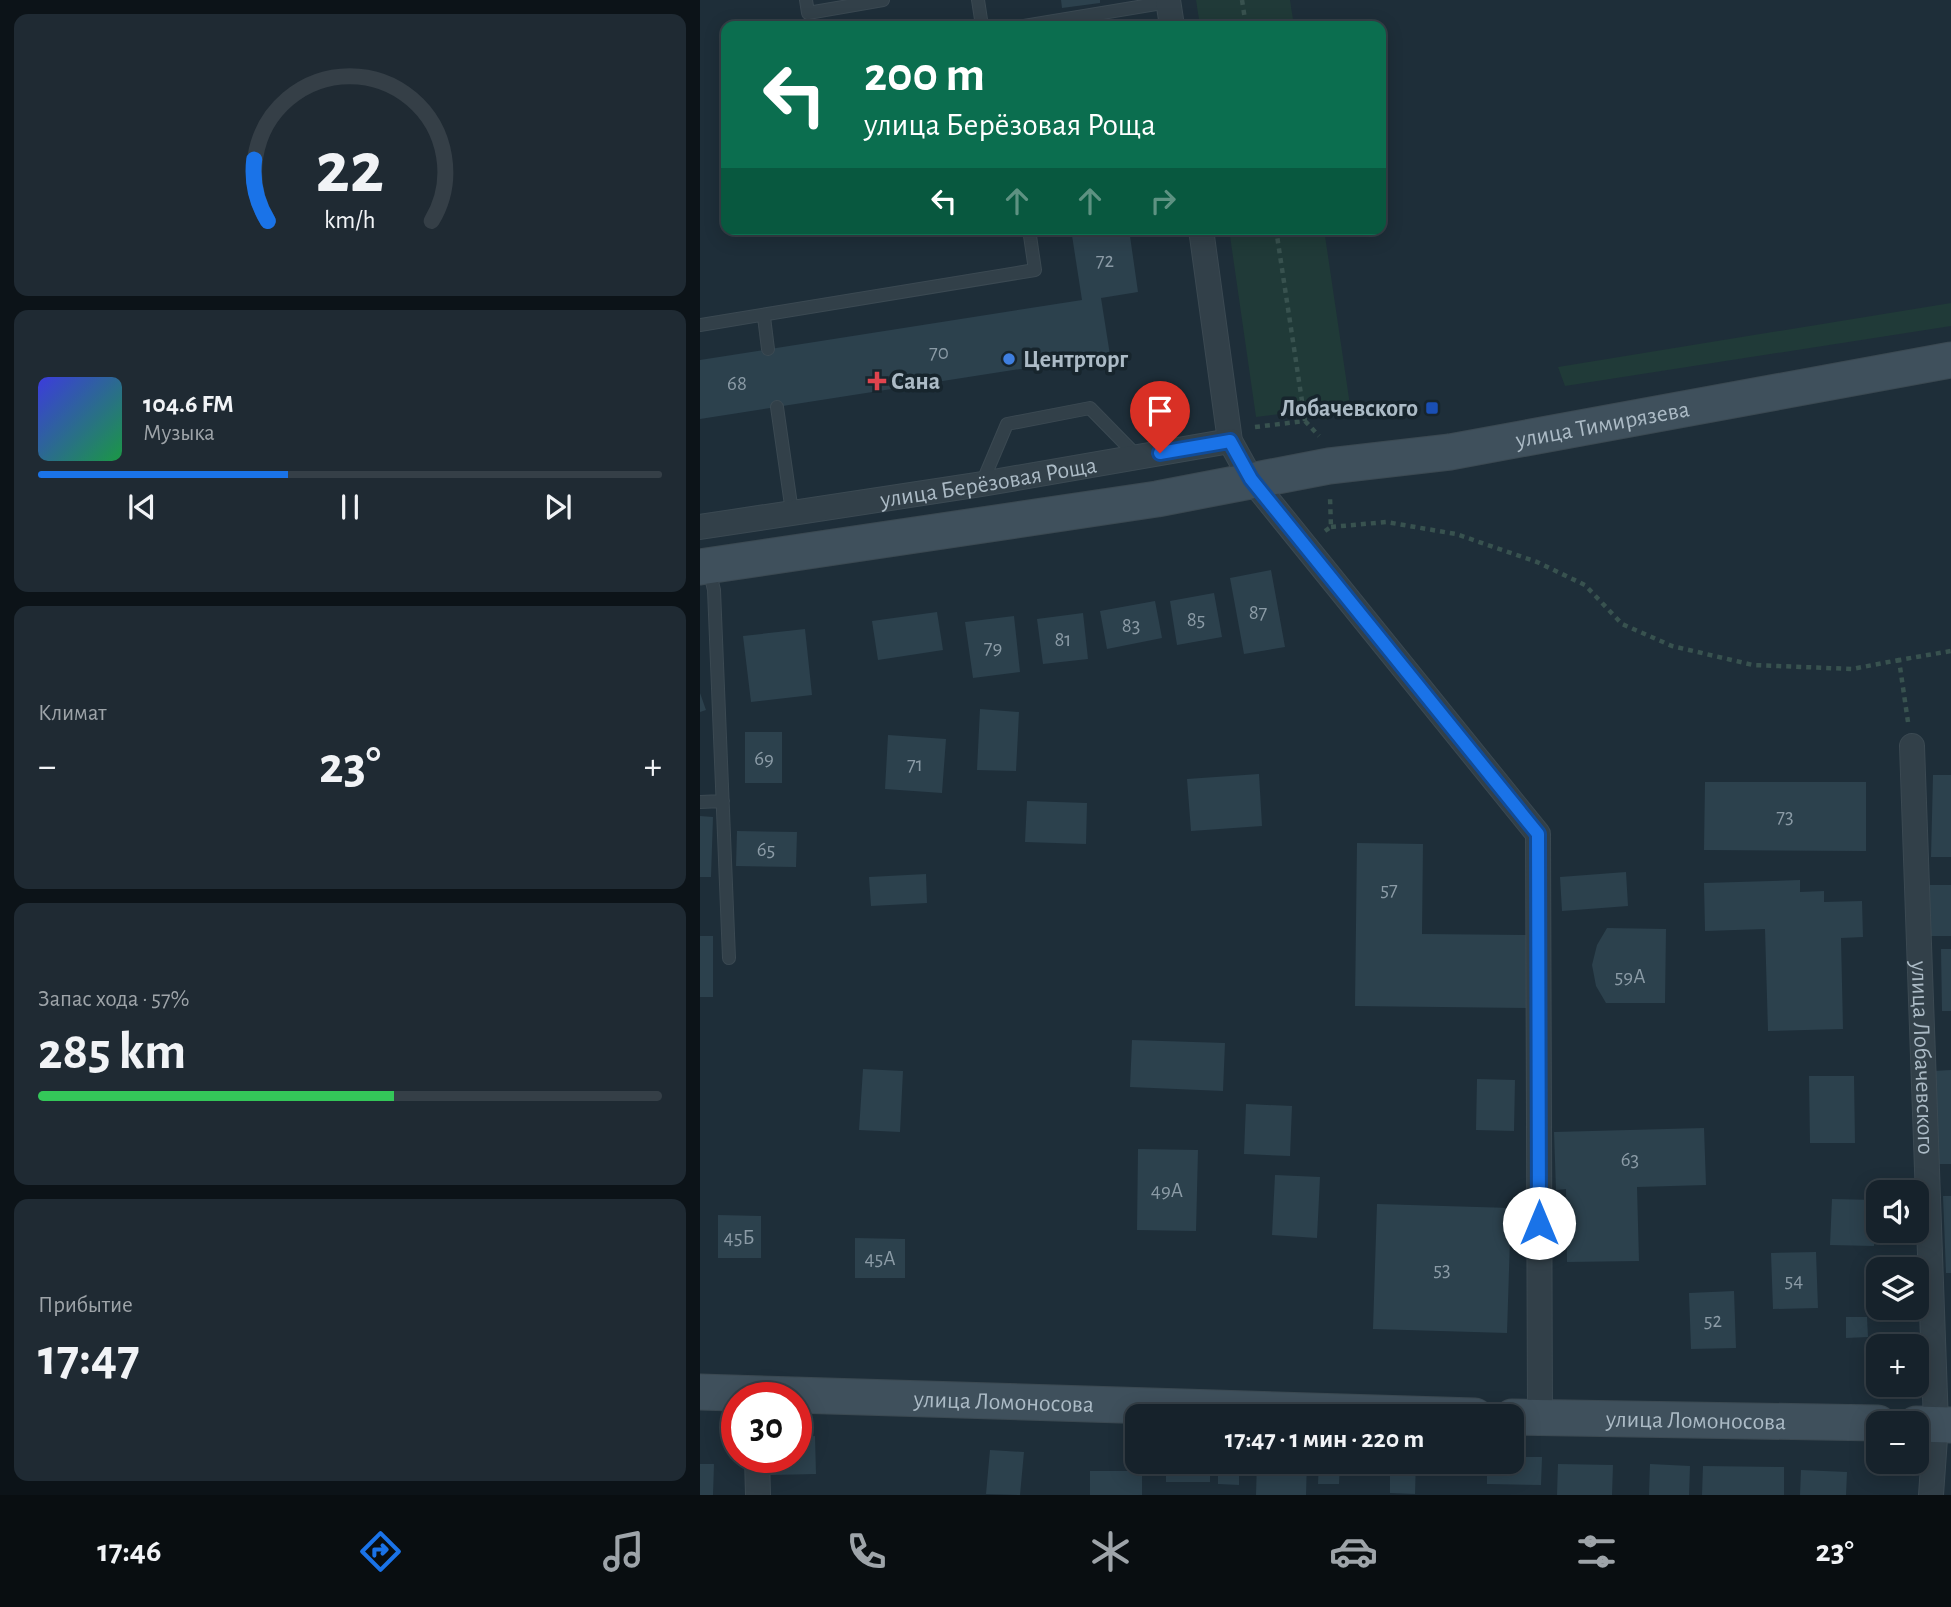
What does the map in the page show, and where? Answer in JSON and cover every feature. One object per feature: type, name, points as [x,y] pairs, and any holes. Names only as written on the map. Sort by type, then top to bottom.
[{"type":"main road","name":"улица Тимирязева","points":[[704,566],[1157,499],[1251,479],[1450,452],[1951,360]]},
{"type":"main road","name":"улица Ломоносова","points":[[700,1392],[721,1393]]},
{"type":"main road","name":"улица Ломоносова","points":[[812,1398],[1125,1406]]},
{"type":"main road","name":"улица Ломоносова","points":[[1526,1417],[1866,1423]]},
{"type":"street","points":[[1201,235],[1230,436],[1251,479],[1538,834],[1526,1417]]},
{"type":"street","name":"улица Берёзовая Роща","points":[[700,527],[982,484],[1230,436]]},
{"type":"street","name":"улица Лобачевского","points":[[1912,746],[1935,1424],[1931,1495]]},
{"type":"street","points":[[757,1473],[758,1495]]},
{"type":"lane","points":[[806,0],[808,13],[883,0]]},
{"type":"lane","points":[[978,0],[981,21]]},
{"type":"lane","points":[[1096,21],[1167,16]]},
{"type":"lane","points":[[700,325],[764,317],[1035,270],[1030,235]]},
{"type":"lane","points":[[764,317],[768,349]]},
{"type":"lane","points":[[777,407],[792,512]]},
{"type":"lane","points":[[982,484],[1007,424],[1090,408],[1137,456]]},
{"type":"lane","points":[[704,566],[714,590],[729,958]]},
{"type":"lane","points":[[700,802],[723,802]]},
{"type":"path","points":[[1242,0],[1244,21]]},
{"type":"path","points":[[1230,436],[1305,421],[1277,235]]},
{"type":"path","points":[[1331,527],[1386,522],[1456,534],[1537,562],[1585,584],[1622,624],[1672,646],[1753,666],[1852,669],[1951,652]]},
{"type":"path","points":[[1899,660],[1912,746]]},
{"type":"green space","points":[[1196,0],[1290,0],[1293,21],[1199,21]]},
{"type":"green space","points":[[1230,235],[1325,235],[1350,405],[1256,417]]},
{"type":"green space","points":[[1951,303],[1951,326],[1565,386],[1558,367]]},
{"type":"building","points":[[1061,0],[1100,0],[1100,3],[1062,8]]},
{"type":"building","points":[[1072,235],[1130,235],[1138,292],[1101,298],[1110,355],[700,419],[700,360],[1082,300]]},
{"type":"building","points":[[1271,570],[1285,647],[1244,654],[1230,578]]},
{"type":"building","points":[[1214,593],[1222,637],[1177,645],[1170,601]]},
{"type":"building","points":[[1155,601],[1162,638],[1107,649],[1100,611]]},
{"type":"building","points":[[937,612],[943,650],[878,660],[872,621]]},
{"type":"building","points":[[1083,613],[1088,659],[1043,664],[1037,619]]},
{"type":"building","points":[[1014,616],[1020,672],[973,678],[965,622]]},
{"type":"building","points":[[805,629],[812,695],[751,702],[743,636]]},
{"type":"building","points":[[700,693],[706,710],[700,712]]},
{"type":"building","points":[[980,709],[1019,712],[1016,771],[977,770]]},
{"type":"building","points":[[745,732],[782,732],[782,783],[745,783]]},
{"type":"building","points":[[888,735],[946,739],[942,793],[885,789]]},
{"type":"building","points":[[1259,774],[1262,826],[1191,831],[1187,779]]},
{"type":"building","points":[[1933,775],[1951,775],[1951,857],[1931,857]]},
{"type":"building","points":[[1705,782],[1866,782],[1866,851],[1704,850]]},
{"type":"building","points":[[1027,801],[1087,803],[1086,844],[1025,842]]},
{"type":"building","points":[[700,816],[713,817],[711,877],[700,877]]},
{"type":"building","points":[[737,831],[797,832],[796,867],[736,866]]},
{"type":"building","points":[[1357,843],[1423,844],[1422,934],[1527,935],[1526,1008],[1355,1006]]},
{"type":"building","points":[[1626,872],[1628,906],[1562,911],[1560,877]]},
{"type":"building","points":[[926,874],[927,903],[871,906],[869,877]]},
{"type":"building","points":[[1800,880],[1800,892],[1824,891],[1824,902],[1862,901],[1863,937],[1841,938],[1843,1029],[1768,1031],[1765,929],[1705,931],[1704,883]]},
{"type":"building","points":[[1927,885],[1951,885],[1951,936],[1927,936]]},
{"type":"building","points":[[1607,928],[1666,929],[1665,1003],[1606,1003],[1596,986],[1592,965],[1597,945]]},
{"type":"building","points":[[700,936],[713,936],[713,997],[700,997]]},
{"type":"building","points":[[1941,949],[1951,949],[1951,1011],[1942,1011]]},
{"type":"building","points":[[1132,1040],[1225,1043],[1223,1091],[1130,1087]]},
{"type":"building","points":[[863,1069],[903,1071],[900,1132],[859,1130]]},
{"type":"building","points":[[1951,1070],[1951,1164],[1935,1164],[1933,1071]]},
{"type":"building","points":[[1809,1076],[1854,1076],[1855,1143],[1810,1143]]},
{"type":"building","points":[[1477,1079],[1515,1080],[1514,1131],[1476,1130]]},
{"type":"building","points":[[1246,1104],[1292,1106],[1290,1156],[1244,1154]]},
{"type":"building","points":[[1704,1128],[1706,1185],[1637,1187],[1639,1261],[1567,1262],[1566,1189],[1556,1190],[1554,1132]]},
{"type":"building","points":[[1138,1149],[1198,1150],[1196,1231],[1137,1230]]},
{"type":"building","points":[[1275,1175],[1320,1177],[1317,1238],[1272,1235]]},
{"type":"building","points":[[1943,1196],[1951,1196],[1951,1273],[1946,1273]]},
{"type":"building","points":[[1832,1199],[1866,1200],[1866,1243],[1874,1243],[1874,1246],[1830,1245]]},
{"type":"building","points":[[1377,1204],[1511,1208],[1507,1333],[1373,1329]]},
{"type":"building","points":[[718,1215],[761,1216],[761,1258],[718,1258]]},
{"type":"building","points":[[855,1238],[905,1239],[905,1278],[855,1278]]},
{"type":"building","points":[[1816,1252],[1818,1308],[1773,1309],[1771,1253]]},
{"type":"building","points":[[1734,1291],[1736,1348],[1691,1349],[1689,1293]]},
{"type":"building","points":[[1846,1317],[1866,1317],[1866,1337],[1846,1338]]},
{"type":"building","points":[[812,1436],[815,1436],[816,1474],[771,1475],[812,1473]]},
{"type":"building","points":[[990,1450],[1024,1452],[1020,1495],[986,1494]]},
{"type":"building","points":[[1524,1457],[1542,1457],[1541,1485],[1487,1484],[1487,1474],[1524,1474]]},
{"type":"building","points":[[700,1464],[714,1464],[713,1495],[700,1495]]},
{"type":"building","points":[[1558,1464],[1613,1465],[1612,1495],[1557,1495]]},
{"type":"building","points":[[1650,1464],[1690,1466],[1689,1495],[1649,1495]]},
{"type":"building","points":[[1703,1466],[1784,1467],[1784,1495],[1702,1495]]},
{"type":"building","points":[[1801,1470],[1847,1472],[1846,1495],[1800,1495]]},
{"type":"building","points":[[1090,1471],[1142,1474],[1142,1495],[1090,1495]]},
{"type":"building","points":[[1166,1474],[1210,1474],[1210,1482],[1166,1482]]},
{"type":"building","points":[[1218,1474],[1239,1474],[1239,1485],[1218,1484]]},
{"type":"building","points":[[1257,1474],[1307,1474],[1306,1495],[1256,1495]]},
{"type":"building","points":[[1318,1474],[1339,1474],[1339,1484],[1318,1484]]},
{"type":"building","points":[[1390,1474],[1416,1474],[1415,1494],[1390,1493]]},
{"type":"place","name":"Центрторг","points":[[1009,359]]},
{"type":"place","name":"Сана","points":[[877,381]]},
{"type":"place","name":"Лобачевского","points":[[1432,408]]},
{"type":"route","points":[[1160,453],[1230,441],[1251,479],[1538,834],[1539,1223]]}]
